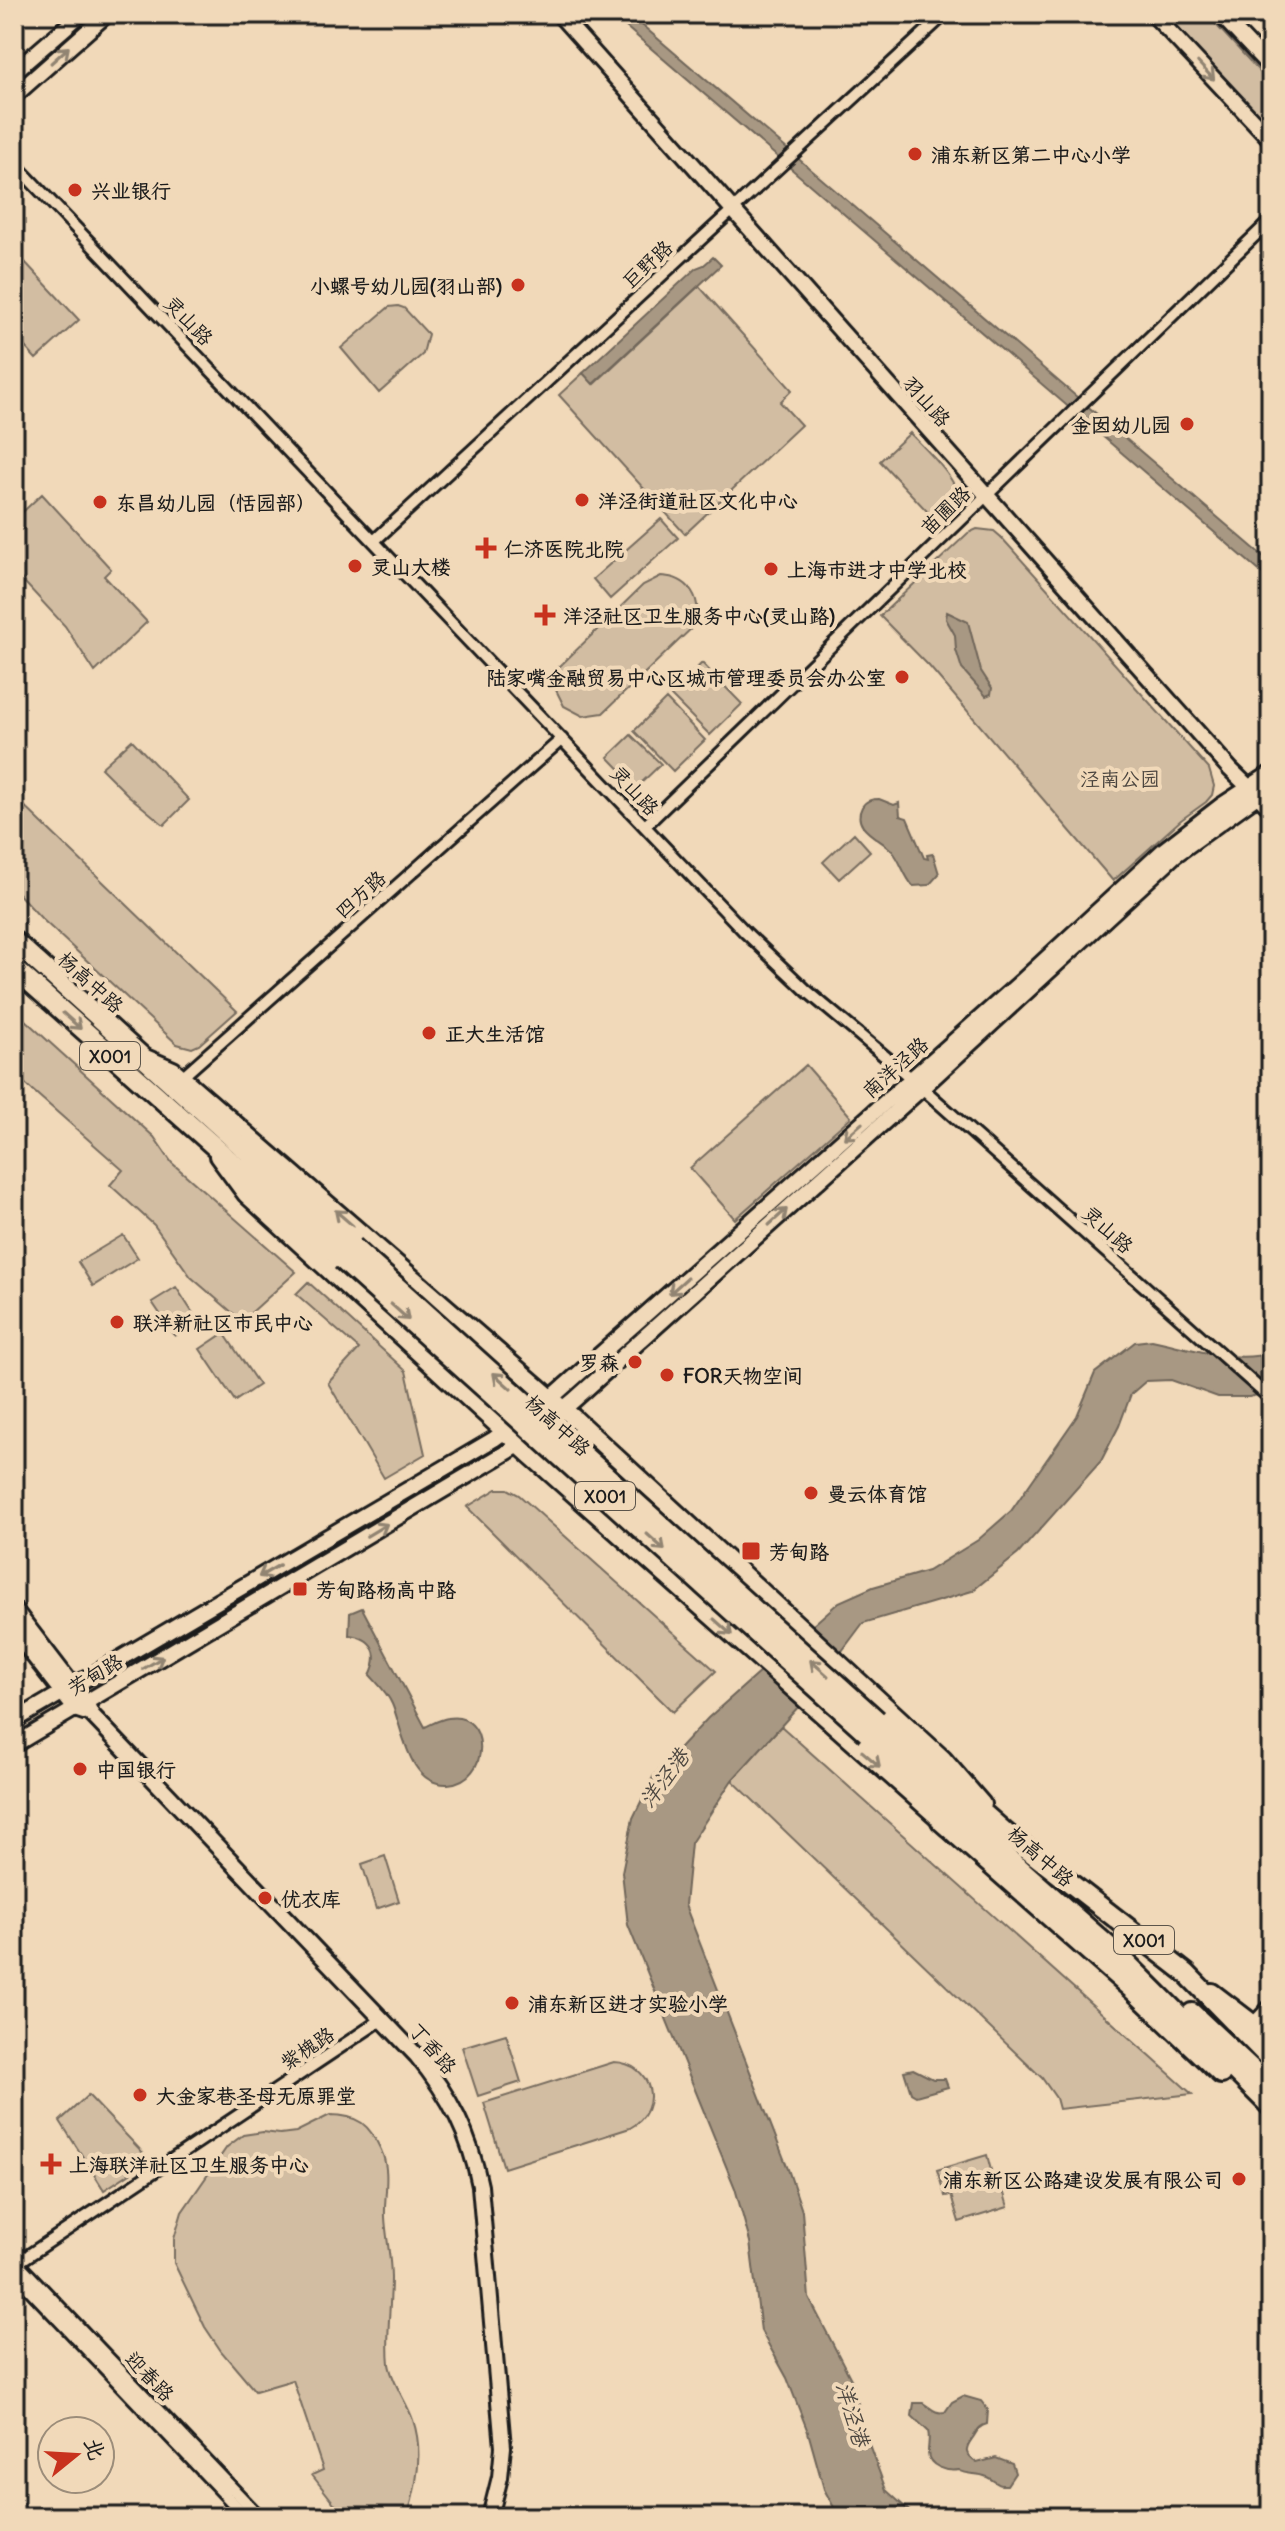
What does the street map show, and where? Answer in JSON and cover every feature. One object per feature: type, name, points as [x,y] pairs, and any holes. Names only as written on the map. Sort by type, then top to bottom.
[{"type":"highway","name":"杨高中路","points":[[14,941],[348,1254],[872,1727],[1124,1960],[1271,2107]]},
{"type":"highway","name":"杨高中路","points":[[14,968],[207,1142],[348,1254]]},
{"type":"highway","name":"杨高中路","points":[[872,1727],[1186,1973],[1271,2060]]},
{"type":"highway","points":[[941,1821],[1135,1992],[1271,2122]]},
{"type":"highway","points":[[1124,1960],[1204,2023],[1271,2087]]},
{"type":"main road","points":[[14,72],[81,14]]},
{"type":"main road","points":[[14,96],[107,14]]},
{"type":"main road","name":"羽山路","points":[[559,14],[985,496],[1252,792],[1271,809]]},
{"type":"main road","points":[[1153,14],[1271,140]]},
{"type":"main road","points":[[1220,14],[1271,68]]},
{"type":"main road","name":"南洋泾路","points":[[564,1410],[1165,849],[1252,792],[1271,773]]},
{"type":"main road","name":"南洋泾路","points":[[1252,792],[1271,786]]},
{"type":"main road","name":"杨高中路","points":[[139,1055],[182,1077],[564,1410],[943,1759],[1006,1833]]},
{"type":"main road","name":"南洋泾路","points":[[550,1399],[917,1083]]},
{"type":"main road","name":"X001","points":[[207,1142],[246,1194],[500,1428]]},
{"type":"main road","name":"芳甸路","points":[[14,1721],[550,1399]]},
{"type":"main road","name":"芳甸路","points":[[14,1745],[84,1709],[519,1445],[564,1410]]},
{"type":"main road","name":"杨高中路","points":[[500,1428],[941,1821],[1014,1874],[1176,2013]]},
{"type":"main road","name":"丁香路","points":[[14,1609],[68,1689]]},
{"type":"main road","name":"丁香路","points":[[14,1631],[84,1709],[437,2080],[453,2105],[474,2157],[480,2186],[502,2416],[500,2477],[490,2517]]},
{"type":"main road","points":[[1186,1973],[1271,2037]]},
{"type":"street","name":"巨野路","points":[[374,541],[945,14]]},
{"type":"street","name":"灵山路","points":[[14,163],[776,962],[917,1083],[1271,1399]]},
{"type":"street","name":"苗圃路","points":[[645,826],[1271,220]]},
{"type":"street","name":"四方路","points":[[182,1077],[562,739]]},
{"type":"street","points":[[1254,2022],[1271,2004]]},
{"type":"street","name":"紫槐路","points":[[15,2265],[381,2020]]},
{"type":"street","name":"迎春路","points":[[15,2265],[246,2517]]},
{"type":"street","name":"迎春路","points":[[15,2265],[260,2517]]},
{"type":"green space","points":[[1158,14],[1206,14],[1271,84],[1271,139]]},
{"type":"green space","points":[[24,261],[79,320],[36,359],[14,335],[14,270]]},
{"type":"green space","points":[[699,286],[792,390],[780,402],[801,425],[685,534],[559,395],[583,373],[594,384]]},
{"type":"green space","points":[[389,307],[404,308],[428,334],[423,354],[379,393],[341,348]]},
{"type":"green space","points":[[910,433],[940,464],[957,492],[956,507],[940,525],[880,461]]},
{"type":"green space","points":[[42,494],[111,569],[104,576],[147,622],[95,672],[65,626],[14,571],[14,520]]},
{"type":"green space","points":[[661,519],[678,538],[610,599],[593,579]]},
{"type":"green space","name":"泾南公园","points":[[977,529],[994,531],[1001,537],[1209,769],[1214,786],[1206,802],[1181,820],[1113,881],[929,666],[880,616],[968,533]]},
{"type":"green space","points":[[661,576],[679,580],[692,591],[697,606],[695,625],[603,713],[583,716],[564,706],[555,688],[559,667],[643,585]]},
{"type":"green space","points":[[702,663],[742,704],[710,735],[670,695]]},
{"type":"green space","points":[[666,699],[705,740],[673,771],[634,731]]},
{"type":"green space","points":[[631,735],[661,764],[637,787],[608,757]]},
{"type":"green space","points":[[132,740],[189,800],[164,825],[101,768]]},
{"type":"green space","points":[[14,796],[237,1011],[199,1045],[192,1048],[177,1044],[42,919],[14,889]]},
{"type":"green space","points":[[854,833],[870,851],[839,879],[823,862]]},
{"type":"green space","points":[[14,1010],[154,1137],[172,1163],[296,1272],[242,1321],[191,1277],[154,1225],[110,1185],[123,1170],[14,1074]]},
{"type":"green space","points":[[806,1065],[851,1117],[735,1219],[690,1168]]},
{"type":"green space","points":[[123,1235],[138,1258],[93,1286],[78,1262]]},
{"type":"green space","points":[[308,1282],[406,1371],[425,1454],[384,1478],[328,1383],[359,1349],[296,1294]]},
{"type":"green space","points":[[176,1287],[198,1321],[175,1336],[152,1302]]},
{"type":"green space","points":[[224,1333],[259,1385],[235,1401],[200,1349]]},
{"type":"green space","points":[[497,1489],[508,1489],[519,1495],[716,1671],[673,1712],[467,1507]]},
{"type":"green space","points":[[781,1726],[1192,2094],[1059,2109],[1056,2098],[1042,2078],[732,1780]]},
{"type":"green space","points":[[385,1856],[399,1901],[376,1909],[362,1864]]},
{"type":"green space","points":[[506,2034],[521,2082],[478,2096],[462,2047]]},
{"type":"green space","points":[[614,2062],[627,2064],[645,2078],[650,2099],[641,2120],[630,2128],[504,2168],[484,2103]]},
{"type":"green space","points":[[88,2095],[150,2160],[104,2190],[60,2121]]},
{"type":"green space","points":[[330,2115],[348,2117],[362,2123],[381,2150],[386,2167],[385,2217],[391,2278],[389,2364],[413,2420],[419,2457],[407,2517],[344,2516],[312,2475],[323,2470],[293,2380],[255,2391],[205,2327],[174,2263],[174,2239],[182,2212],[227,2147],[243,2135],[296,2132]]},
{"type":"green space","points":[[987,2155],[994,2182],[1000,2180],[1008,2207],[959,2222],[951,2195],[945,2196],[937,2170]]},
{"type":"water","points":[[611,14],[629,14],[1271,563],[1271,581]]},
{"type":"water","points":[[713,257],[721,265],[593,384],[583,373],[696,268]]},
{"type":"water","points":[[947,612],[968,622],[981,671],[992,688],[991,694],[986,696],[962,669],[955,635],[946,619]]},
{"type":"water","points":[[879,799],[894,805],[899,803],[900,816],[907,818],[924,858],[928,859],[927,855],[933,854],[939,874],[929,885],[913,886],[893,852],[860,822],[862,807],[869,800]]},
{"type":"water","name":"洋泾港","points":[[1152,1340],[1227,1356],[1271,1353],[1271,1392],[1249,1397],[1218,1397],[1171,1380],[1146,1381],[1131,1394],[1101,1461],[1018,1554],[972,1591],[863,1623],[809,1695],[732,1780],[691,1843],[685,1905],[802,2211],[809,2298],[852,2381],[867,2439],[886,2490],[916,2517],[839,2517],[824,2489],[808,2432],[787,2378],[761,2331],[750,2242],[735,2188],[628,1925],[622,1872],[633,1818],[653,1777],[708,1718],[839,1602],[873,1587],[928,1571],[978,1540],[1011,1511],[1077,1416],[1095,1373],[1135,1342]]},
{"type":"water","points":[[362,1608],[425,1727],[445,1719],[462,1719],[472,1725],[478,1735],[478,1760],[462,1780],[448,1784],[435,1782],[424,1776],[409,1754],[390,1700],[370,1675],[375,1660],[373,1648],[364,1639],[349,1635],[350,1613]]},
{"type":"water","points":[[913,2069],[933,2079],[945,2079],[948,2087],[916,2096],[911,2093],[904,2071]]},
{"type":"water","points":[[963,2396],[981,2401],[988,2410],[987,2424],[979,2428],[969,2443],[968,2455],[977,2463],[996,2458],[1012,2464],[1015,2473],[1007,2485],[983,2476],[939,2467],[929,2457],[928,2431],[912,2416],[914,2403],[923,2403],[936,2411],[945,2412],[952,2402]]},
{"type":"place","name":"浦东新区第二中心小学","points":[[915,154]]},
{"type":"place","name":"兴业银行","points":[[75,190]]},
{"type":"place","name":"小螺号幼儿园(羽山部)","points":[[518,285]]},
{"type":"place","name":"金囡幼儿园","points":[[1187,424]]},
{"type":"place","name":"洋泾街道社区文化中心","points":[[582,500]]},
{"type":"place","name":"东昌幼儿园（恬园部）","points":[[100,502]]},
{"type":"place","name":"仁济医院北院","points":[[486,548]]},
{"type":"place","name":"灵山大楼","points":[[355,566]]},
{"type":"place","name":"上海市进才中学北校","points":[[771,569]]},
{"type":"place","name":"洋泾社区卫生服务中心(灵山路)","points":[[545,615]]},
{"type":"place","name":"陆家嘴金融贸易中心区城市管理委员会办公室","points":[[902,677]]},
{"type":"place","name":"正大生活馆","points":[[429,1033]]},
{"type":"place","name":"联洋新社区市民中心","points":[[117,1322]]},
{"type":"place","name":"罗森","points":[[635,1362]]},
{"type":"place","name":"FOR天物空间","points":[[667,1375]]},
{"type":"place","name":"曼云体育馆","points":[[811,1493]]},
{"type":"place","name":"芳甸路","points":[[751,1551]]},
{"type":"place","name":"芳甸路杨高中路","points":[[300,1589]]},
{"type":"place","name":"中国银行","points":[[80,1769]]},
{"type":"place","name":"优衣库","points":[[265,1898]]},
{"type":"place","name":"浦东新区进才实验小学","points":[[512,2003]]},
{"type":"place","name":"大金家巷圣母无原罪堂","points":[[140,2095]]},
{"type":"place","name":"上海联洋社区卫生服务中心","points":[[51,2164]]},
{"type":"place","name":"浦东新区公路建设发展有限公司","points":[[1239,2179]]}]
